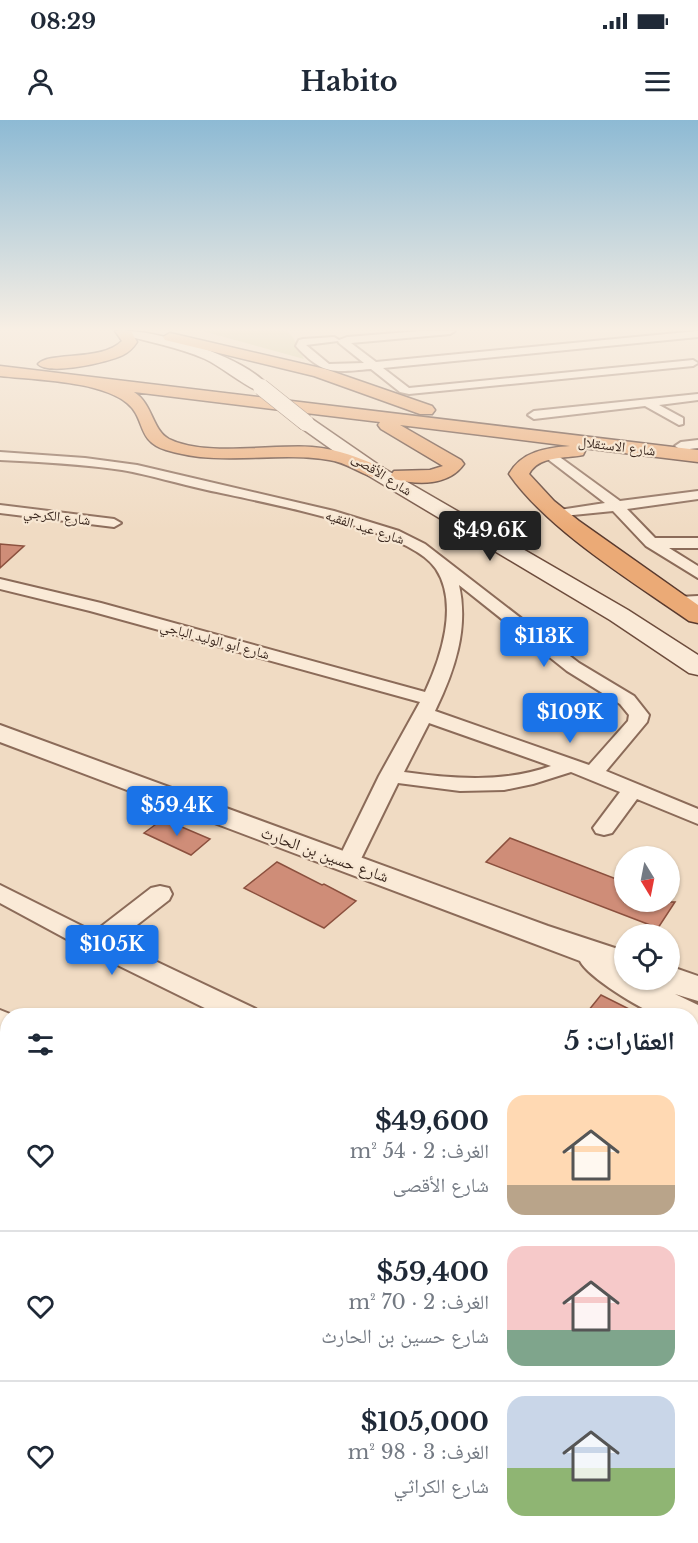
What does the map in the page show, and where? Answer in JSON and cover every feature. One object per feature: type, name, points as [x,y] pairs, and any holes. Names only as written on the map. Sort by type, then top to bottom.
[{"type":"highway","points":[[130,397],[138,403],[151,434],[172,447],[219,454],[330,454],[376,472]]},
{"type":"highway","name":"شارع الاستقلال","points":[[209,397],[316,420],[442,416],[692,446]]},
{"type":"highway","points":[[231,397],[175,416],[165,426],[165,431],[171,438],[201,446],[270,447],[316,420],[335,397]]},
{"type":"highway","name":"شارع الاستقلال","points":[[300,397],[369,416],[698,456]]},
{"type":"highway","points":[[390,397],[442,416]]},
{"type":"highway","points":[[369,416],[454,464],[449,471],[439,474],[401,475]]},
{"type":"highway","points":[[698,461],[597,451],[550,454],[526,463],[519,474],[529,490],[558,514],[688,601],[698,616]]},
{"type":"main road","name":"شارع الأقصى","points":[[278,397],[401,475],[698,652]]},
{"type":"main road","name":"شارع الأقصى","points":[[316,420],[376,472],[619,615],[698,667]]},
{"type":"street","points":[[534,415],[695,397]]},
{"type":"street","points":[[648,403],[679,421]]},
{"type":"street","points":[[550,454],[616,505],[651,543],[698,573]]},
{"type":"street","name":"شارع عيد الفقيه","points":[[0,456],[122,466],[310,509],[393,535],[427,552],[556,654],[627,700],[636,709],[639,715],[637,722],[593,772]]},
{"type":"street","points":[[558,514],[698,495]]},
{"type":"street","name":"شارع الكرجي","points":[[0,509],[114,523]]},
{"type":"street","points":[[651,543],[698,543]]},
{"type":"street","points":[[350,862],[390,776],[438,683],[453,630],[452,587],[440,562]]},
{"type":"street","name":"شارع أبو الوليد الباجي","points":[[0,584],[94,607],[427,706],[593,772],[698,817]]},
{"type":"street","name":"شارع حسين بن الحارث","points":[[0,733],[350,862],[582,951],[614,960]]},
{"type":"street","points":[[390,776],[470,786],[497,785],[552,773],[572,765]]},
{"type":"street","points":[[604,828],[633,789]]},
{"type":"street","points":[[0,892],[96,944],[229,1008]]},
{"type":"street","points":[[96,944],[160,894]]},
{"type":"street","name":"شارع حسين بن الحارث","points":[[582,951],[631,985],[675,1008]]},
{"type":"street","points":[[680,982],[698,989]]},
{"type":"building","points":[[0,544],[24,546],[0,568]]},
{"type":"building","points":[[163,819],[210,839],[191,855],[144,833]]},
{"type":"building","points":[[510,838],[614,878],[614,911],[486,862]]},
{"type":"building","points":[[277,862],[356,901],[324,928],[244,888]]},
{"type":"building","points":[[616,912],[668,912],[661,924],[648,924]]},
{"type":"building","points":[[601,995],[627,1008],[590,1008]]}]
